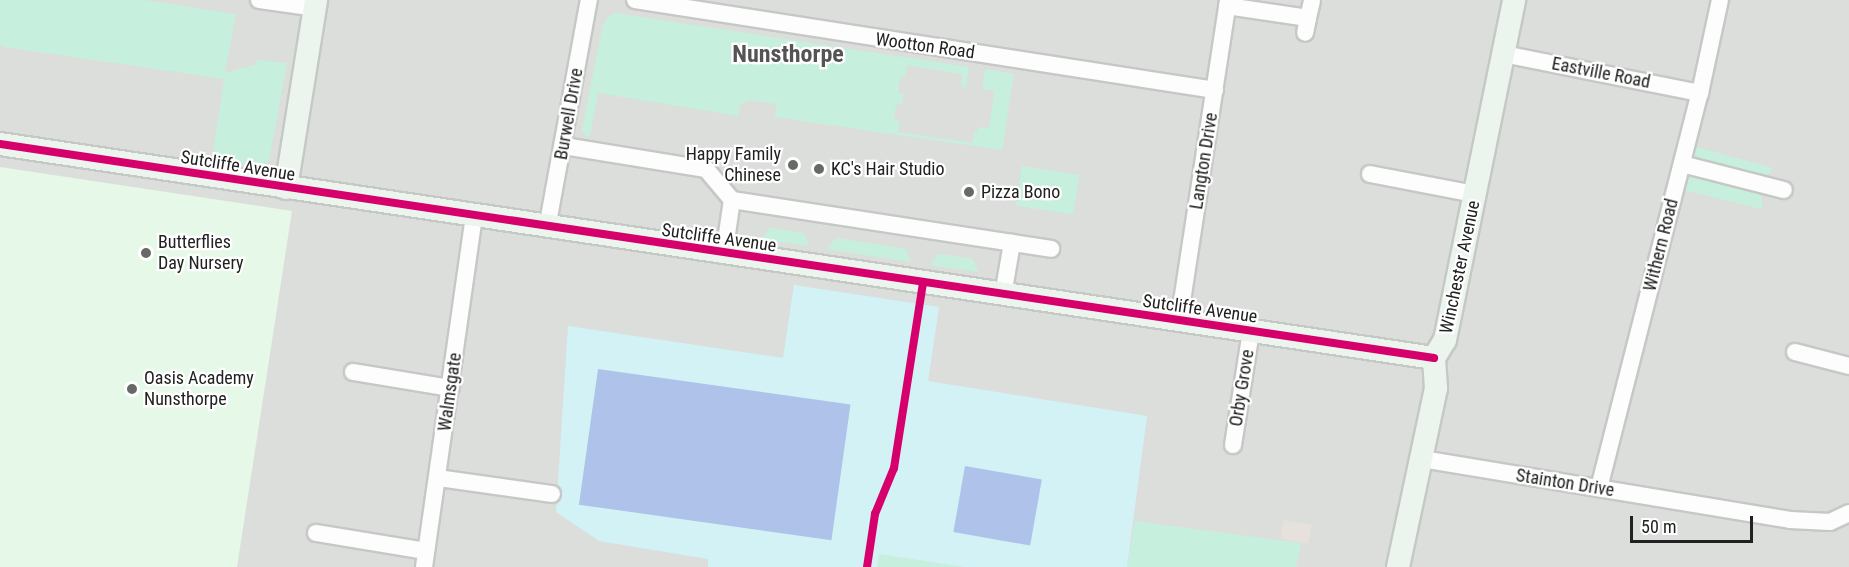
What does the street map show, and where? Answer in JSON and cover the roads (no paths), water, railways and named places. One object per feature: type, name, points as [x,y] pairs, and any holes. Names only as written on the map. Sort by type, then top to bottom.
[{"type":"street","points":[[259,0],[315,4],[286,188]]},
{"type":"street","name":"Burwell Drive","points":[[547,228],[564,146],[589,0]]},
{"type":"street","name":"Wootton Road","points":[[635,0],[1215,90]]},
{"type":"street","points":[[1227,3],[1307,26],[1311,0]]},
{"type":"street","name":"Winchester Avenue","points":[[1398,567],[1436,388],[1434,358],[1445,340],[1514,0]]},
{"type":"street","name":"Withern Road","points":[[1599,488],[1700,93],[1720,0]]},
{"type":"street","name":"Langton Drive","points":[[1179,321],[1227,3]]},
{"type":"street","name":"Eastville Road","points":[[1503,54],[1700,93]]},
{"type":"street","name":"Sutcliffe Avenue","points":[[0,144],[547,228],[1434,358]]},
{"type":"street","points":[[564,146],[705,169],[732,200],[1051,249]]},
{"type":"street","points":[[1682,164],[1784,190]]},
{"type":"street","points":[[1370,174],[1475,194]]},
{"type":"street","points":[[724,254],[732,200]]},
{"type":"street","name":"Walmsgate","points":[[425,559],[452,388],[474,217]]},
{"type":"street","points":[[1003,295],[1012,243]]},
{"type":"street","name":"Orby Grove","points":[[1233,445],[1251,331]]},
{"type":"street","points":[[1795,352],[1849,366]]},
{"type":"street","points":[[353,372],[452,388]]},
{"type":"street","name":"Stainton Drive","points":[[1422,459],[1790,520],[1830,522],[1849,513]]},
{"type":"street","points":[[438,478],[552,494]]},
{"type":"street","points":[[316,533],[425,559]]},
{"type":"place","name":"Happy Family Chinese","points":[[793,165]]},
{"type":"place","name":"KC's Hair Studio","points":[[819,169]]},
{"type":"place","name":"Pizza Bono","points":[[969,192]]},
{"type":"place","name":"Butterflies Day Nursery","points":[[146,253]]},
{"type":"place","name":"Oasis Academy Nunsthorpe","points":[[132,389]]},
{"type":"district","name":"Nunsthorpe","points":[[788,55]]}]
